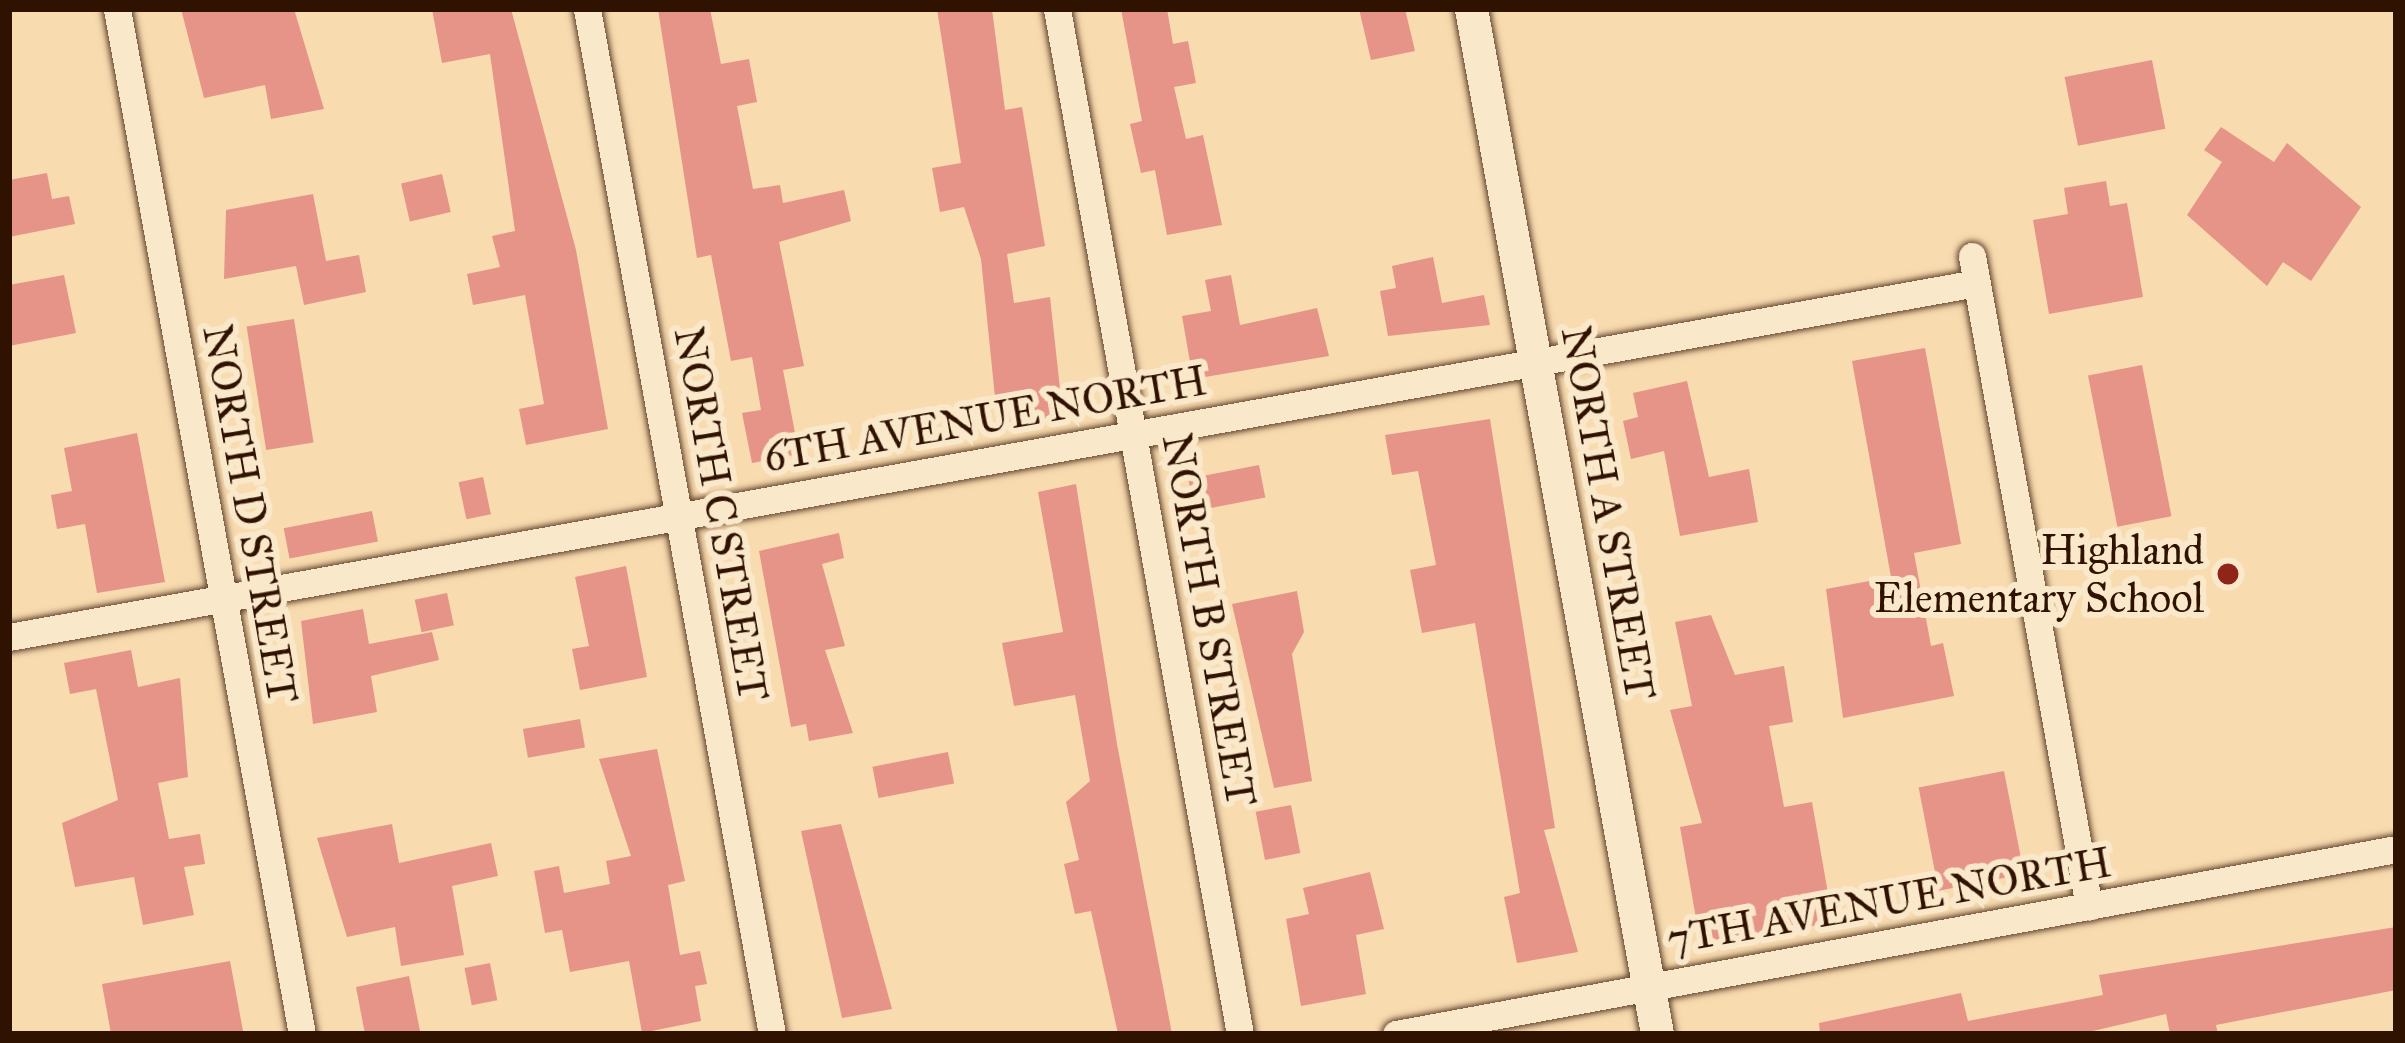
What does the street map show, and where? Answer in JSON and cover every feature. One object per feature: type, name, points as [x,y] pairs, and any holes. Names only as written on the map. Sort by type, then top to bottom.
[{"type":"street","name":"NORTH D STREET","points":[[117,9],[302,1034]]},
{"type":"street","name":"NORTH C STREET","points":[[587,9],[772,1034]]},
{"type":"street","name":"NORTH B STREET","points":[[1057,9],[1240,1034]]},
{"type":"street","name":"NORTH A STREET","points":[[1472,9],[1657,1034]]},
{"type":"street","name":"6TH AVENUE NORTH","points":[[9,638],[1535,362],[1974,270],[2089,907]]},
{"type":"street","name":"7TH AVENUE NORTH","points":[[1396,1034],[2396,849]]},
{"type":"building","points":[[181,9],[294,9],[324,109],[271,119],[265,85],[204,98]]},
{"type":"building","points":[[432,9],[511,9],[576,250],[608,429],[526,445],[519,409],[544,404],[525,295],[473,305],[467,274],[500,267],[492,236],[515,231],[490,54],[442,63]]},
{"type":"building","points":[[658,9],[710,9],[721,64],[749,59],[757,102],[737,106],[753,189],[780,185],[783,203],[844,190],[851,221],[779,242],[804,366],[783,370],[799,454],[752,463],[742,413],[761,410],[752,357],[731,361],[711,255],[697,258]]},
{"type":"building","points":[[937,9],[992,9],[1005,110],[1022,107],[1045,246],[1007,254],[1014,303],[1050,297],[1063,416],[998,427],[981,259],[964,207],[940,212],[932,168],[961,163]]},
{"type":"building","points":[[1121,9],[1167,9],[1173,44],[1188,41],[1196,83],[1174,87],[1186,139],[1203,135],[1222,225],[1167,235],[1155,170],[1141,173],[1130,124],[1142,121]]},
{"type":"building","points":[[1359,9],[1405,9],[1415,51],[1371,60]]},
{"type":"building","points":[[2152,60],[2165,129],[2078,146],[2065,77]]},
{"type":"building","points":[[2221,127],[2274,162],[2287,143],[2361,207],[2311,281],[2283,262],[2267,286],[2187,215],[2222,162],[2204,150]]},
{"type":"building","points":[[47,173],[52,199],[69,196],[75,224],[9,237],[9,180]]},
{"type":"building","points":[[442,174],[451,212],[410,221],[401,183]]},
{"type":"building","points":[[2106,181],[2110,206],[2127,203],[2143,297],[2049,314],[2033,220],[2068,214],[2064,188]]},
{"type":"building","points":[[313,194],[326,261],[359,255],[366,292],[304,305],[296,266],[224,279],[226,210]]},
{"type":"building","points":[[1433,257],[1442,303],[1484,295],[1490,325],[1388,336],[1380,291],[1396,288],[1392,266]]},
{"type":"building","points":[[64,275],[76,333],[9,346],[9,285]]},
{"type":"building","points":[[1231,275],[1240,325],[1317,308],[1329,356],[1193,379],[1182,316],[1211,311],[1205,280]]},
{"type":"building","points":[[294,319],[314,442],[266,450],[247,327]]},
{"type":"building","points":[[1925,348],[1961,544],[1914,553],[1931,646],[1943,643],[1954,696],[1843,718],[1826,589],[1891,577],[1852,361]]},
{"type":"building","points":[[2142,365],[2171,516],[2117,527],[2088,375]]},
{"type":"building","points":[[1687,381],[1709,477],[1749,469],[1758,522],[1680,536],[1664,451],[1631,459],[1623,421],[1638,417],[1633,393]]},
{"type":"building","points":[[1490,419],[1555,828],[1544,830],[1578,952],[1517,963],[1504,897],[1520,893],[1475,623],[1422,633],[1410,570],[1436,565],[1418,471],[1392,475],[1385,435]]},
{"type":"building","points":[[137,433],[165,582],[97,593],[85,524],[57,529],[51,495],[72,491],[64,448]]},
{"type":"building","points":[[1259,465],[1265,497],[1195,511],[1188,479]]},
{"type":"building","points":[[483,477],[491,514],[466,519],[459,482]]},
{"type":"building","points":[[1076,484],[1117,744],[1172,1034],[1118,1034],[1091,911],[1075,914],[1064,864],[1079,860],[1066,802],[1090,781],[1075,695],[1014,706],[1002,643],[1063,632],[1038,492]]},
{"type":"building","points":[[372,511],[378,541],[290,559],[284,528]]},
{"type":"building","points":[[839,533],[844,558],[822,564],[845,646],[825,650],[853,733],[809,741],[806,724],[791,727],[759,551]]},
{"type":"building","points":[[626,566],[647,677],[580,690],[572,649],[589,646],[575,577]]},
{"type":"building","points":[[1297,591],[1304,632],[1292,654],[1312,781],[1274,788],[1232,604]]},
{"type":"building","points":[[447,593],[454,625],[422,632],[415,600]]},
{"type":"building","points":[[363,609],[369,644],[432,632],[439,660],[371,676],[377,712],[313,724],[301,621]]},
{"type":"building","points":[[1711,615],[1735,675],[1784,666],[1793,722],[1769,726],[1784,807],[1812,802],[1833,922],[1701,947],[1680,827],[1702,823],[1670,710],[1692,706],[1675,622]]},
{"type":"building","points":[[131,650],[138,687],[180,678],[188,777],[158,783],[169,839],[200,834],[205,864],[184,867],[194,915],[143,925],[134,877],[75,887],[62,823],[118,800],[96,689],[70,694],[64,663]]},
{"type":"building","points":[[580,719],[585,748],[528,758],[523,729]]},
{"type":"building","points":[[657,749],[685,881],[668,885],[680,955],[700,951],[707,984],[695,986],[701,1021],[642,1033],[629,961],[570,972],[562,930],[545,933],[534,871],[559,866],[564,893],[610,884],[606,861],[631,856],[599,759]]},
{"type":"building","points":[[948,752],[954,783],[879,798],[872,767]]},
{"type":"building","points":[[2004,771],[2024,874],[1939,891],[1919,788]]},
{"type":"building","points":[[1291,805],[1300,853],[1265,860],[1256,812]]},
{"type":"building","points":[[392,824],[399,863],[491,843],[498,876],[452,886],[464,955],[401,966],[395,927],[347,937],[317,838]]},
{"type":"building","points":[[841,824],[892,1009],[842,1018],[801,831]]},
{"type":"building","points":[[1370,872],[1384,929],[1356,935],[1366,994],[1301,1006],[1286,919],[1309,914],[1303,888]]},
{"type":"building","points":[[2396,927],[2396,990],[2216,1025],[2218,1034],[2170,1034],[2166,1014],[2080,1034],[1820,1034],[1819,1023],[1961,993],[1968,1021],[2103,995],[2099,975]]},
{"type":"building","points":[[230,961],[243,1031],[111,1034],[102,984]]},
{"type":"building","points":[[490,963],[497,1000],[472,1005],[464,968]]},
{"type":"building","points":[[409,976],[420,1031],[365,1034],[356,987]]},
{"type":"place","name":"Highland Elementary School","points":[[2228,574]]}]
